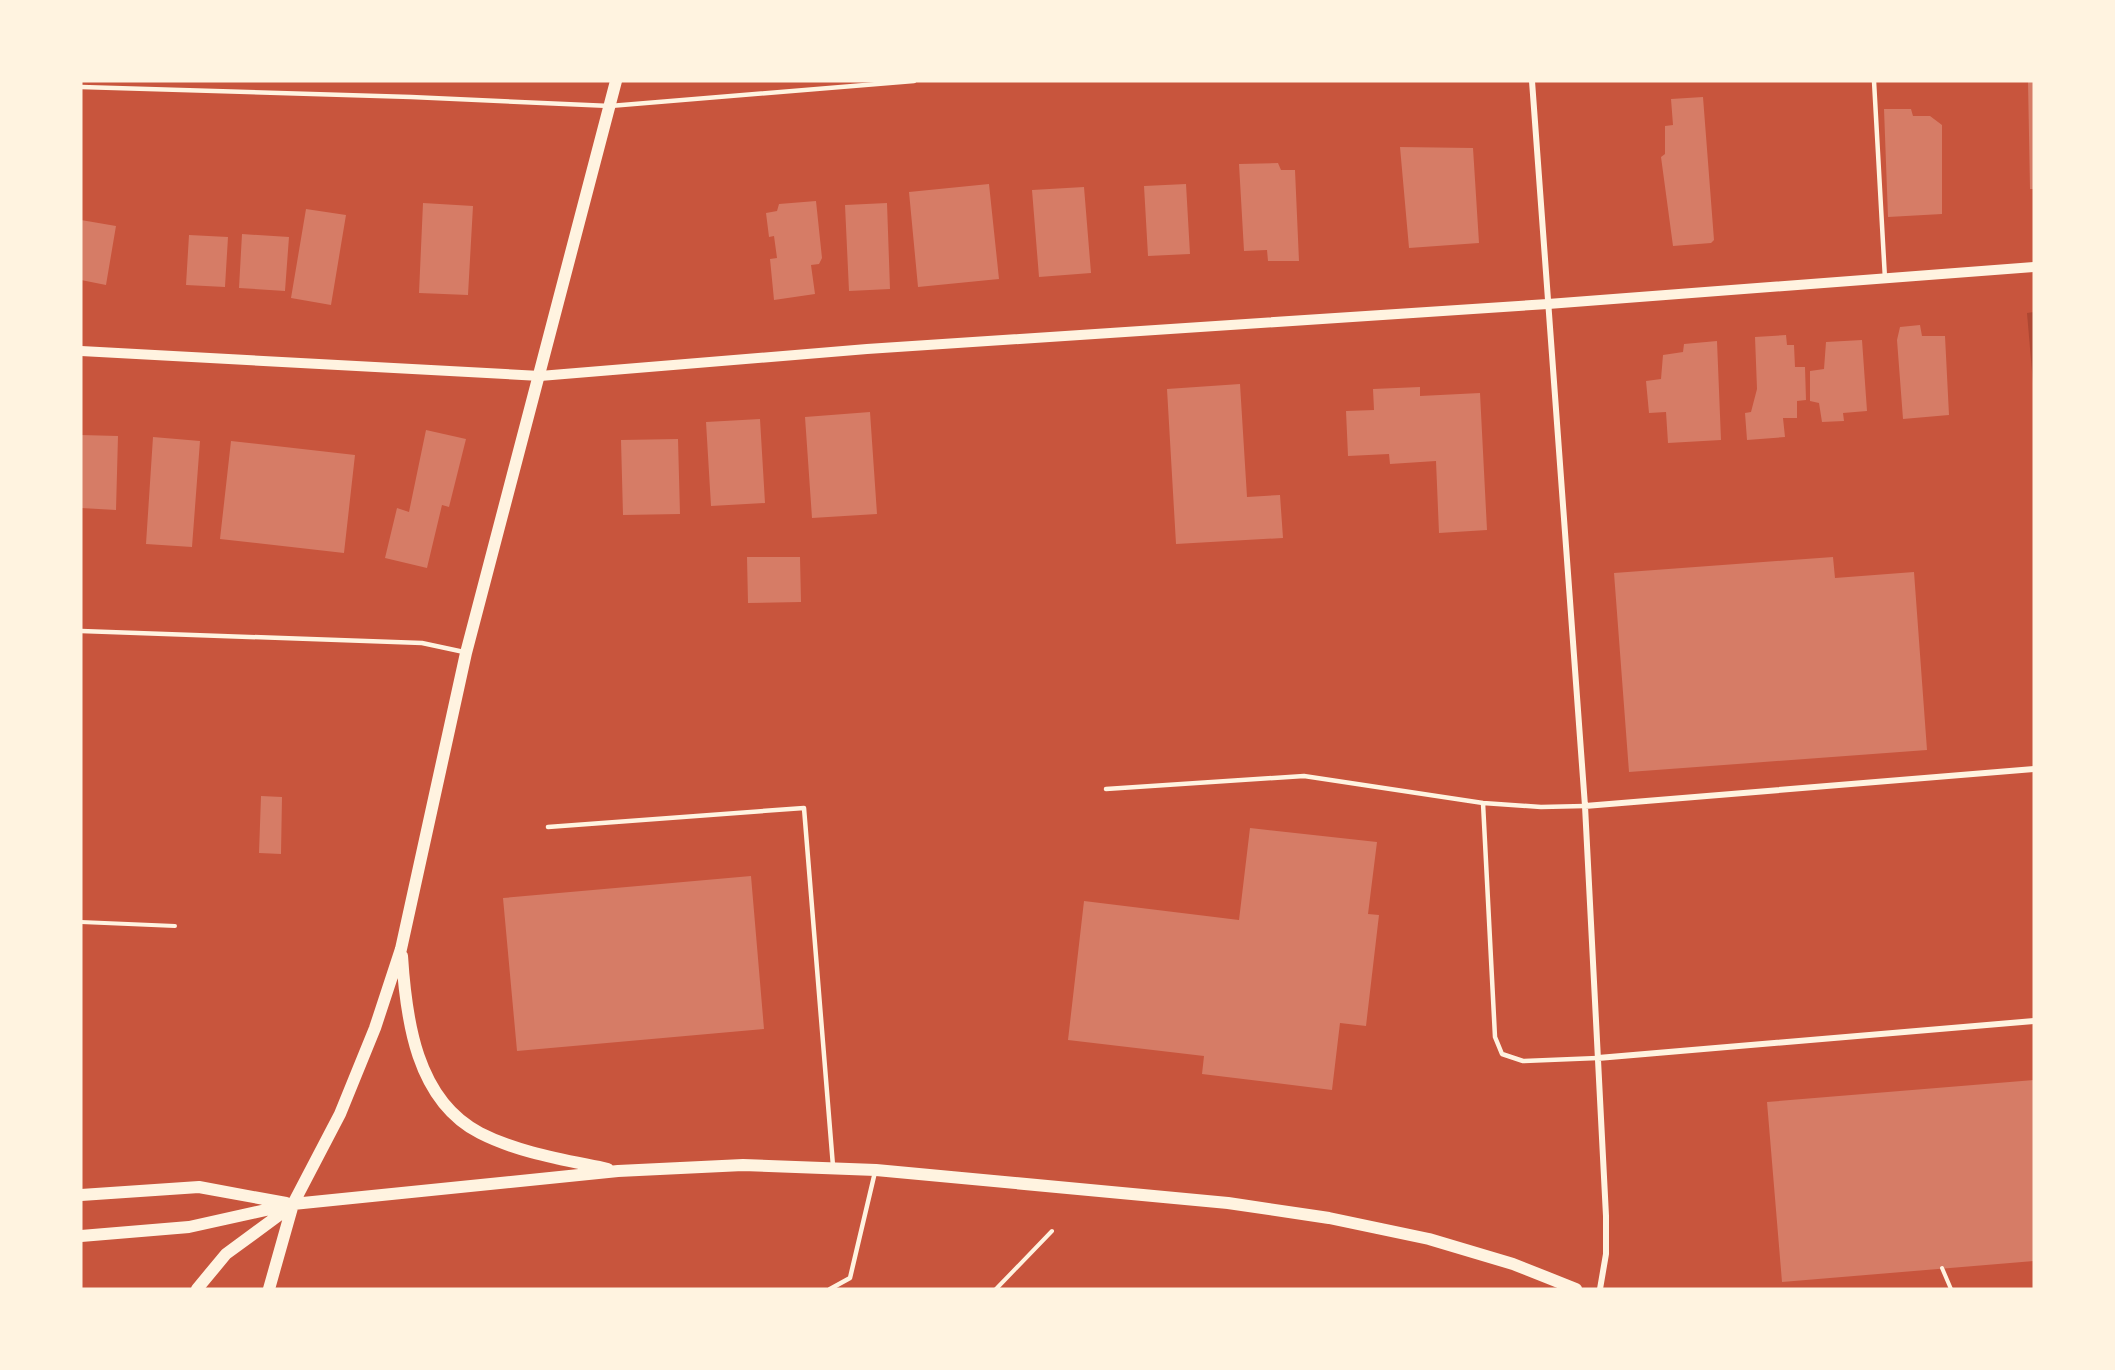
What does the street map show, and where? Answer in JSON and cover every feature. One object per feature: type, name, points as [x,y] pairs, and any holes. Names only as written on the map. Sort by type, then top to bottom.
[{"type":"main road","points":[[269,1289],[293,1204],[340,1114],[375,1028],[401,949],[466,653],[616,81]]},
{"type":"main road","points":[[401,949],[405,1009],[420,1063],[445,1105],[479,1132],[530,1152],[618,1171]]},
{"type":"main road","points":[[81,1236],[189,1227],[293,1204],[618,1171],[743,1165],[833,1168],[876,1170],[1228,1203],[1329,1218],[1440,1242],[1513,1264],[1576,1289]]},
{"type":"main road","points":[[81,1195],[199,1186],[293,1204]]},
{"type":"main road","points":[[197,1289],[226,1254],[293,1204]]},
{"type":"street","points":[[1532,81],[1585,806],[1606,1216],[1606,1254],[1600,1289]]},
{"type":"street","points":[[81,351],[540,376],[867,349],[1548,304],[2034,267]]},
{"type":"street","points":[[1585,806],[2034,769]]},
{"type":"street","points":[[1598,1058],[2034,1020]]},
{"type":"lane","points":[[81,87],[411,97],[610,106],[914,81]]},
{"type":"lane","points":[[1874,81],[1885,279]]},
{"type":"lane","points":[[81,631],[422,643],[466,653]]},
{"type":"lane","points":[[1106,789],[1304,776],[1483,803],[1541,807],[1585,806]]},
{"type":"lane","points":[[1483,803],[1495,1037],[1502,1053],[1523,1061],[1598,1058]]},
{"type":"lane","points":[[548,826],[804,808],[833,1168]]},
{"type":"lane","points":[[830,1289],[850,1278],[876,1170]]},
{"type":"path","points":[[81,922],[175,926]]},
{"type":"path","points":[[996,1289],[1052,1231]]},
{"type":"path","points":[[1942,1268],[1951,1289]]},
{"type":"shaded area","points":[[2034,312],[2034,395],[2027,313]]},
{"type":"building","points":[[2028,81],[2034,81],[2034,189],[2030,189]]},
{"type":"building","points":[[1703,97],[1714,240],[1711,243],[1673,246],[1661,157],[1665,154],[1665,126],[1673,125],[1671,99]]},
{"type":"building","points":[[1884,109],[1911,109],[1913,116],[1930,116],[1942,125],[1942,214],[1888,217]]},
{"type":"building","points":[[1400,147],[1473,148],[1479,243],[1409,248]]},
{"type":"building","points":[[1278,163],[1281,170],[1295,170],[1299,261],[1268,261],[1267,250],[1244,251],[1239,164]]},
{"type":"building","points":[[989,184],[999,279],[918,287],[909,192]]},
{"type":"building","points":[[1186,184],[1190,254],[1148,256],[1144,186]]},
{"type":"building","points":[[1084,187],[1091,273],[1039,277],[1032,190]]},
{"type":"building","points":[[816,201],[822,258],[819,264],[811,265],[815,294],[774,300],[770,259],[777,258],[774,236],[769,237],[766,213],[777,211],[779,204]]},
{"type":"building","points":[[423,203],[473,206],[468,295],[419,293]]},
{"type":"building","points":[[887,203],[890,289],[849,291],[845,205]]},
{"type":"building","points":[[306,209],[346,215],[331,305],[291,298]]},
{"type":"building","points":[[81,220],[116,226],[106,285],[81,280]]},
{"type":"building","points":[[242,234],[289,237],[285,291],[239,288]]},
{"type":"building","points":[[189,235],[228,237],[225,287],[186,285]]},
{"type":"building","points":[[1920,325],[1922,336],[1945,336],[1949,415],[1903,419],[1897,340],[1900,327]]},
{"type":"building","points":[[1786,335],[1787,345],[1794,345],[1795,367],[1805,367],[1806,400],[1797,401],[1797,418],[1783,418],[1785,437],[1747,440],[1745,413],[1751,412],[1757,389],[1755,337]]},
{"type":"building","points":[[1862,340],[1867,411],[1843,413],[1844,421],[1822,422],[1819,403],[1810,401],[1810,371],[1824,369],[1826,342]]},
{"type":"building","points":[[1717,341],[1721,440],[1668,443],[1666,412],[1649,413],[1646,381],[1661,379],[1663,355],[1683,352],[1684,344]]},
{"type":"building","points":[[1240,384],[1247,497],[1280,495],[1283,538],[1176,544],[1167,389]]},
{"type":"building","points":[[1420,387],[1420,396],[1480,393],[1487,530],[1439,533],[1436,461],[1390,464],[1389,454],[1348,456],[1346,411],[1374,410],[1373,389]]},
{"type":"building","points":[[870,412],[877,514],[812,518],[805,417]]},
{"type":"building","points":[[760,419],[765,503],[711,506],[706,422]]},
{"type":"building","points":[[426,430],[466,439],[449,507],[442,505],[427,568],[385,558],[397,508],[409,512]]},
{"type":"building","points":[[81,435],[118,436],[116,510],[81,508]]},
{"type":"building","points":[[153,437],[200,441],[192,547],[146,544]]},
{"type":"building","points":[[678,439],[680,514],[623,515],[621,440]]},
{"type":"building","points":[[231,441],[355,455],[344,553],[220,539]]},
{"type":"building","points":[[747,557],[800,557],[801,602],[748,603]]},
{"type":"building","points":[[1833,557],[1835,578],[1914,572],[1927,750],[1629,772],[1614,573]]},
{"type":"building","points":[[261,796],[282,797],[281,854],[259,853]]},
{"type":"building","points":[[1250,828],[1377,842],[1368,914],[1379,915],[1366,1026],[1340,1023],[1332,1090],[1202,1074],[1204,1056],[1068,1040],[1084,901],[1239,920]]},
{"type":"building","points":[[751,876],[764,1029],[517,1051],[503,898]]},
{"type":"building","points":[[2034,1080],[2034,1261],[1782,1282],[1767,1102]]}]
